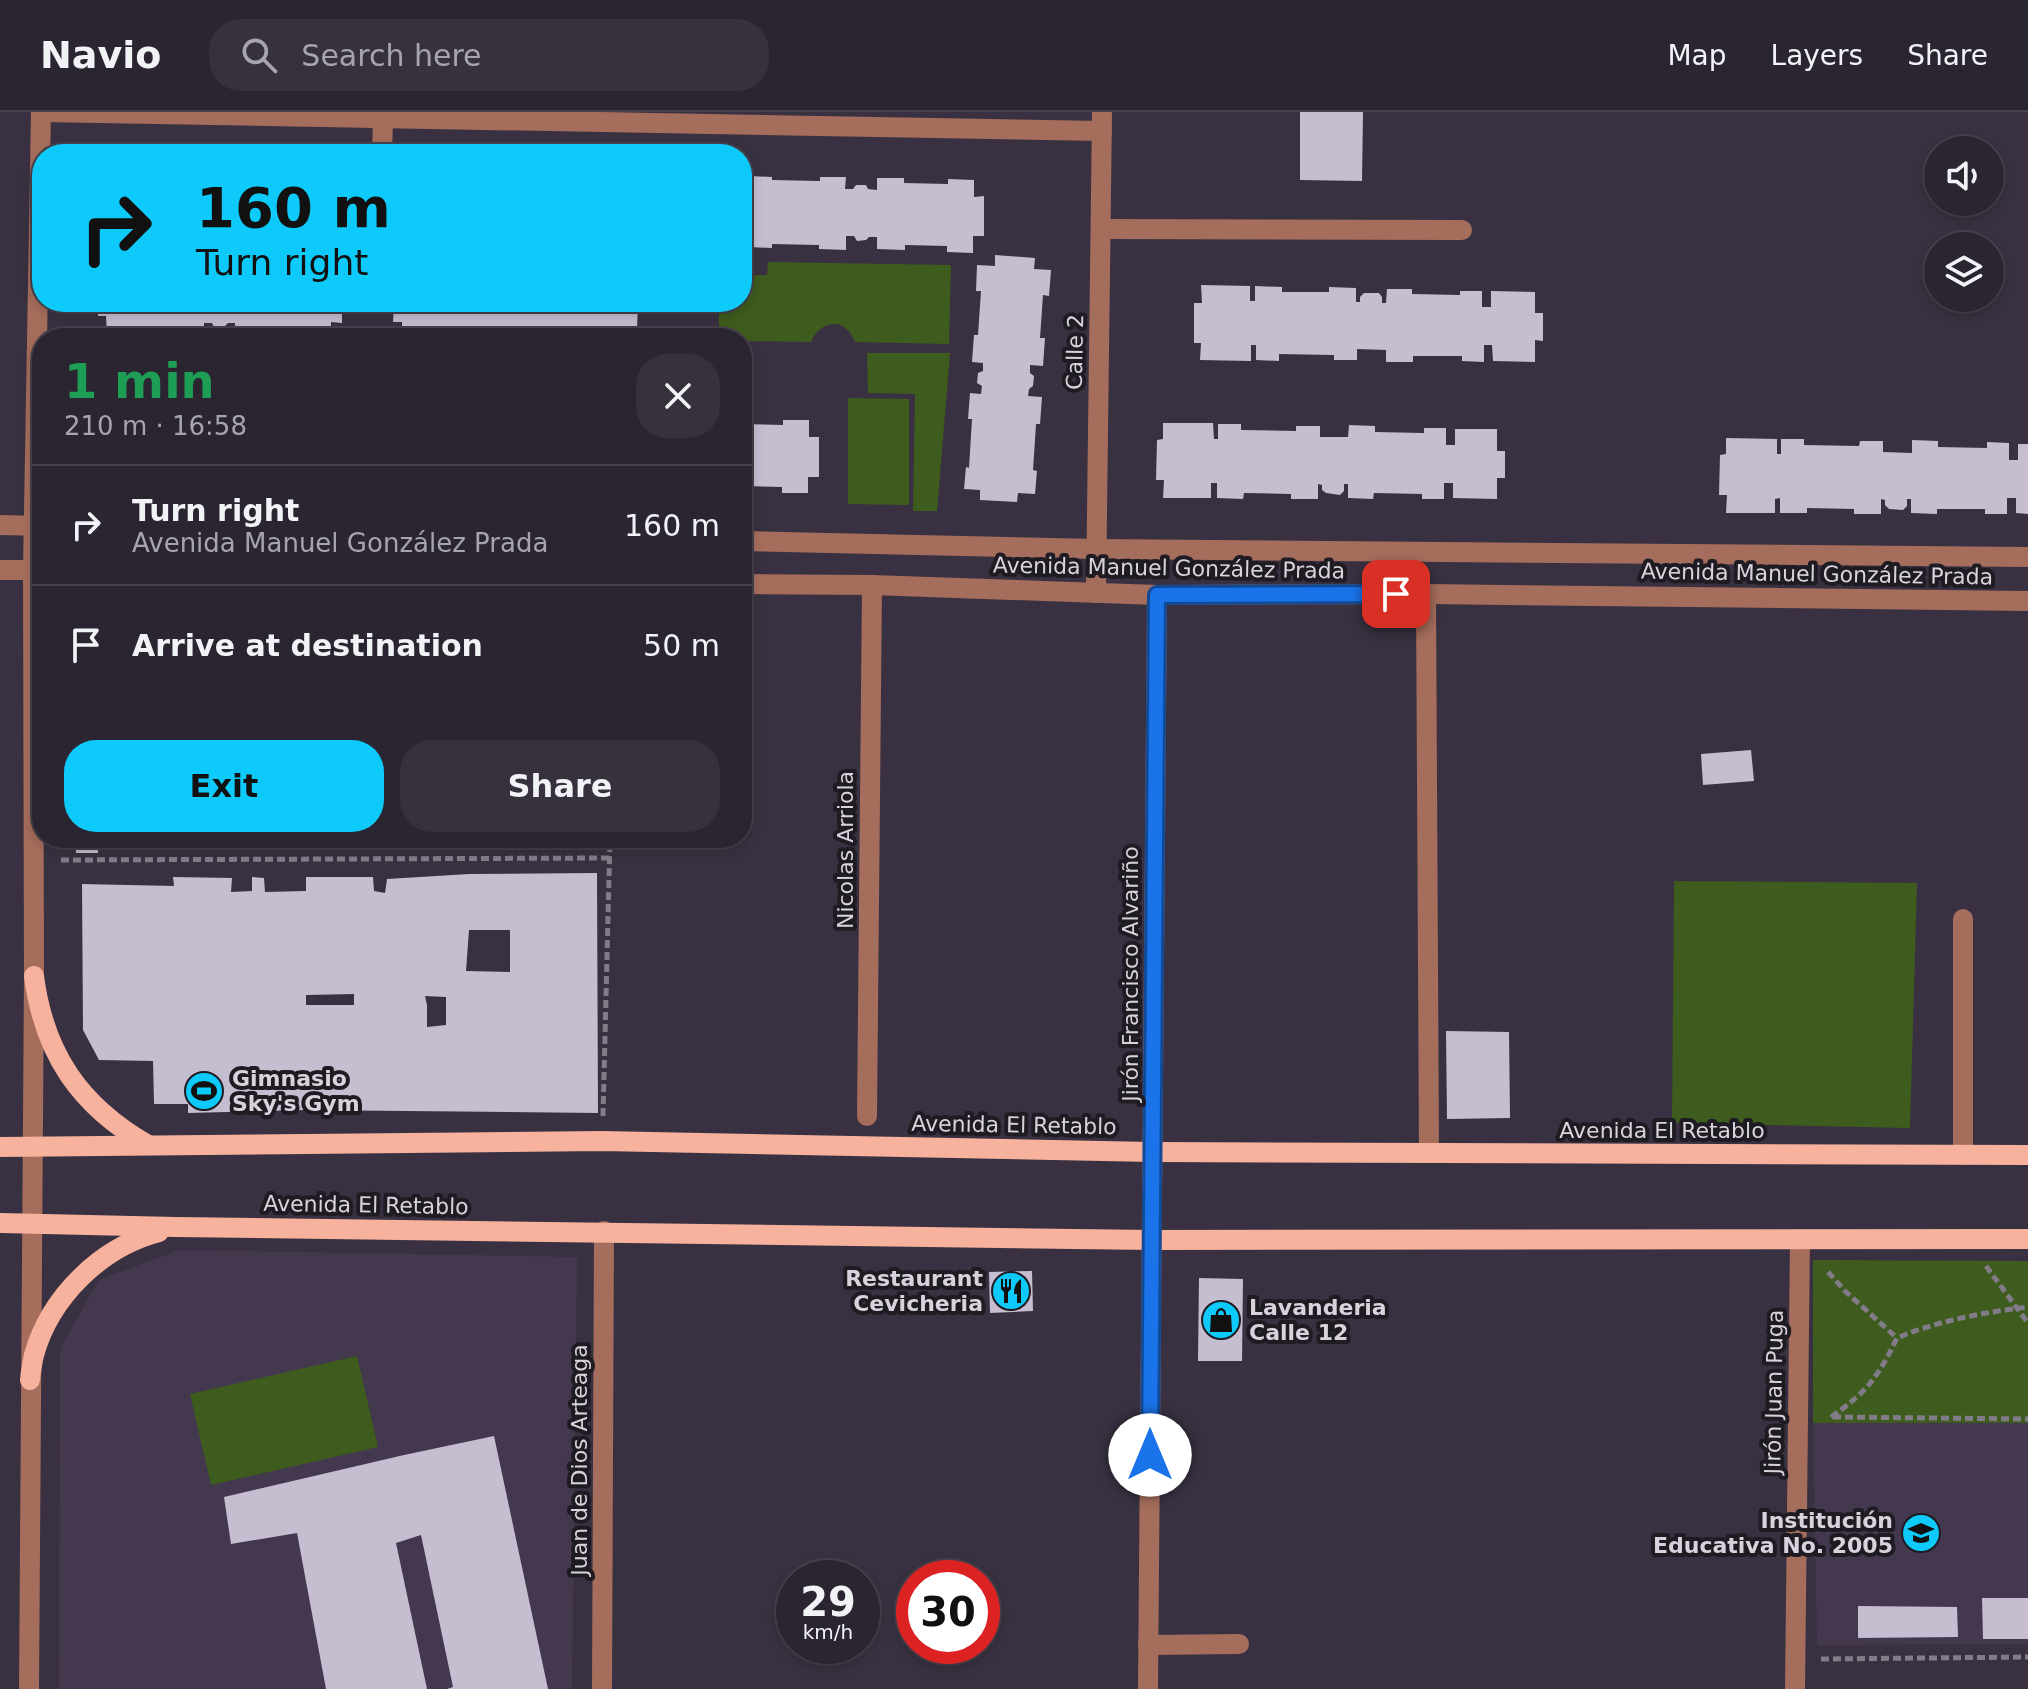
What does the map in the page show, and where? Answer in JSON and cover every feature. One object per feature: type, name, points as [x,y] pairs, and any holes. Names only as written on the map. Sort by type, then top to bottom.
[{"type":"main road","points":[[34,976],[42,1022],[69,1075],[108,1119],[148,1145]]},
{"type":"main road","name":"Avenida El Retablo","points":[[0,1147],[602,1141],[1152,1152],[2028,1155]]},
{"type":"main road","name":"Avenida El Retablo","points":[[0,1223],[1152,1240],[2028,1239]]},
{"type":"main road","points":[[30,1380],[34,1355],[43,1331],[55,1309],[79,1280],[107,1255],[128,1243],[176,1227]]},
{"type":"street","points":[[41,144],[41,112],[383,118],[1102,122]]},
{"type":"street","points":[[382,144],[383,118]]},
{"type":"street","name":"Calle 2","points":[[1096,593],[1102,122]]},
{"type":"street","points":[[1101,229],[1462,230]]},
{"type":"street","points":[[0,525],[32,526]]},
{"type":"street","name":"Avenida Manuel González Prada","points":[[752,541],[1097,549],[2028,557]]},
{"type":"street","points":[[0,570],[32,570]]},
{"type":"street","name":"Avenida Manuel González Prada","points":[[752,584],[1157,595],[1426,594],[2028,601]]},
{"type":"street","name":"Nicolas Arriola","points":[[867,1116],[872,585]]},
{"type":"street","points":[[1426,594],[1429,1153]]},
{"type":"street","name":"Jirón Francisco Alvariño","points":[[1148,1689],[1157,595]]},
{"type":"street","points":[[29,1689],[33,848]]},
{"type":"street","points":[[1963,919],[1963,1155]]},
{"type":"street","name":"Juan de Dios Arteaga","points":[[602,1689],[604,1231]]},
{"type":"street","name":"Jirón Juan Puga","points":[[1795,1689],[1800,1239]]},
{"type":"street","points":[[1148,1645],[1239,1644]]},
{"type":"path","points":[[602,1141],[610,848]]},
{"type":"path","points":[[33,860],[610,858]]},
{"type":"path","points":[[1820,1264],[1897,1338]]},
{"type":"path","points":[[1986,1265],[2028,1323]]},
{"type":"path","points":[[1831,1417],[1867,1389],[1897,1338],[1969,1317],[2028,1307]]},
{"type":"path","points":[[2018,1308],[2028,1314]]},
{"type":"path","points":[[1820,1417],[2028,1419]]},
{"type":"path","points":[[1796,1659],[2028,1657]]},
{"type":"shaded area","points":[[179,1250],[577,1257],[572,1689],[59,1689],[60,1348],[99,1280]]},
{"type":"shaded area","name":"Institución Educativa No. 2005","points":[[1813,1423],[2028,1423],[2028,1644],[1817,1645]]},
{"type":"green space","points":[[768,262],[951,265],[949,344],[855,342],[846,328],[833,324],[821,329],[811,342],[752,341],[752,328],[719,328],[719,312],[752,312],[752,275],[767,275]]},
{"type":"green space","points":[[867,353],[950,353],[937,511],[913,511],[915,394],[868,393]]},
{"type":"green space","points":[[848,398],[909,399],[909,505],[848,504]]},
{"type":"green space","points":[[1674,881],[1917,883],[1910,1128],[1672,1123]]},
{"type":"green space","points":[[1813,1260],[2028,1261],[2028,1423],[1813,1423]]},
{"type":"green space","points":[[357,1356],[378,1447],[211,1485],[190,1394]]},
{"type":"building","points":[[1300,112],[1363,112],[1362,181],[1300,180]]},
{"type":"building","points":[[752,176],[772,177],[772,180],[820,181],[820,177],[846,177],[845,189],[866,185],[868,189],[877,190],[877,178],[904,178],[904,183],[948,184],[948,179],[974,180],[974,197],[984,196],[984,236],[973,236],[973,253],[947,252],[947,246],[905,245],[905,250],[877,249],[877,237],[857,241],[854,236],[846,236],[846,250],[819,249],[819,245],[772,244],[772,248],[752,247]]},
{"type":"building","points":[[995,255],[1035,258],[1034,269],[1051,270],[1049,296],[1043,295],[1040,338],[1045,338],[1043,366],[1030,365],[1030,373],[1034,376],[1028,396],[1042,397],[1040,424],[1036,424],[1035,494],[1018,493],[1017,502],[980,500],[980,490],[964,489],[966,467],[969,468],[970,393],[981,394],[982,386],[977,383],[978,373],[983,371],[983,363],[972,362],[974,335],[978,335],[981,291],[976,291],[977,265],[995,266]]},
{"type":"building","points":[[1201,285],[1250,286],[1250,301],[1255,301],[1255,286],[1282,287],[1282,292],[1329,292],[1329,287],[1356,288],[1356,302],[1360,302],[1364,293],[1379,293],[1382,303],[1386,303],[1387,289],[1412,289],[1412,294],[1460,295],[1460,291],[1482,291],[1482,307],[1491,307],[1491,291],[1535,292],[1535,313],[1543,313],[1543,341],[1535,340],[1535,362],[1493,361],[1492,345],[1484,345],[1484,362],[1462,361],[1462,356],[1413,356],[1413,362],[1386,362],[1386,350],[1357,349],[1357,360],[1334,360],[1334,355],[1279,354],[1279,361],[1256,360],[1256,345],[1251,345],[1251,361],[1200,360],[1201,343],[1194,343],[1194,303],[1202,303]]},
{"type":"building","points":[[98,312],[342,312],[342,323],[331,322],[331,328],[235,328],[235,323],[214,327],[212,323],[204,323],[204,328],[107,328],[106,316],[98,316]]},
{"type":"building","points":[[394,312],[638,312],[637,328],[402,328],[402,322],[393,322]]},
{"type":"building","points":[[783,420],[809,420],[809,437],[819,437],[819,477],[808,477],[808,493],[782,493],[782,487],[752,486],[752,424],[783,425]]},
{"type":"building","points":[[1163,423],[1213,423],[1214,439],[1218,439],[1218,424],[1241,424],[1241,430],[1296,431],[1296,426],[1320,426],[1320,437],[1348,437],[1349,425],[1375,426],[1375,432],[1424,433],[1424,428],[1446,428],[1446,445],[1455,445],[1455,429],[1497,429],[1497,451],[1505,451],[1505,478],[1497,478],[1497,499],[1453,498],[1453,483],[1444,483],[1444,499],[1422,499],[1422,494],[1374,493],[1373,499],[1348,498],[1348,484],[1344,484],[1340,495],[1326,493],[1318,484],[1318,499],[1291,499],[1291,494],[1244,493],[1243,499],[1217,498],[1217,483],[1211,483],[1211,498],[1163,498],[1164,480],[1156,480],[1157,440],[1163,439]]},
{"type":"building","points":[[1726,438],[1777,439],[1777,454],[1781,454],[1781,439],[1804,439],[1804,445],[1859,446],[1860,441],[1883,441],[1883,452],[1912,453],[1912,440],[1938,441],[1938,447],[1987,448],[1987,442],[2009,443],[2009,460],[2018,460],[2018,444],[2028,444],[2028,514],[2016,513],[2016,498],[2007,498],[2007,514],[1985,514],[1985,509],[1937,509],[1937,514],[1911,513],[1911,499],[1907,499],[1903,510],[1889,509],[1885,500],[1881,499],[1881,514],[1854,514],[1854,509],[1807,508],[1807,513],[1780,513],[1780,498],[1775,499],[1775,513],[1726,513],[1727,495],[1719,495],[1720,455],[1726,454]]},
{"type":"building","points":[[1751,750],[1754,781],[1703,785],[1701,754]]},
{"type":"building","points":[[76,848],[98,848],[98,853],[76,853]]},
{"type":"building","points":[[597,873],[598,1113],[305,1110],[188,1113],[188,1104],[154,1104],[153,1061],[99,1060],[83,1030],[82,884],[174,886],[173,877],[232,878],[231,892],[252,891],[252,877],[264,878],[265,892],[306,891],[306,877],[373,877],[374,891],[385,893],[387,879],[469,874]],"holes":[[[469,930],[510,930],[510,972],[466,971]],[[354,994],[354,1005],[306,1005],[306,995]],[[425,996],[446,997],[446,1025],[427,1027]]]},
{"type":"building","points":[[1446,1031],[1509,1032],[1510,1118],[1447,1119]]},
{"type":"building","name":"Restaurant Cevicheria","points":[[1032,1271],[1033,1311],[990,1313],[989,1272]]},
{"type":"building","name":"Lavanderia Calle 12","points":[[1199,1278],[1243,1279],[1242,1361],[1198,1361]]},
{"type":"building","points":[[494,1436],[548,1689],[447,1689],[453,1687],[421,1535],[396,1543],[427,1689],[326,1689],[297,1533],[231,1544],[224,1497]]},
{"type":"building","points":[[1982,1598],[2028,1598],[2028,1639],[1983,1639]]},
{"type":"building","points":[[1858,1606],[1957,1607],[1958,1637],[1858,1638]]},
{"type":"place","name":"Gimnasio Sky's Gym","points":[[204,1091]]},
{"type":"place","name":"Restaurant Cevicheria","points":[[1011,1291]]},
{"type":"place","name":"Lavanderia Calle 12","points":[[1221,1320]]},
{"type":"place","name":"Institución Educativa No. 2005","points":[[1921,1533]]},
{"type":"route","points":[[1150,1455],[1157,595],[1396,594]]}]
